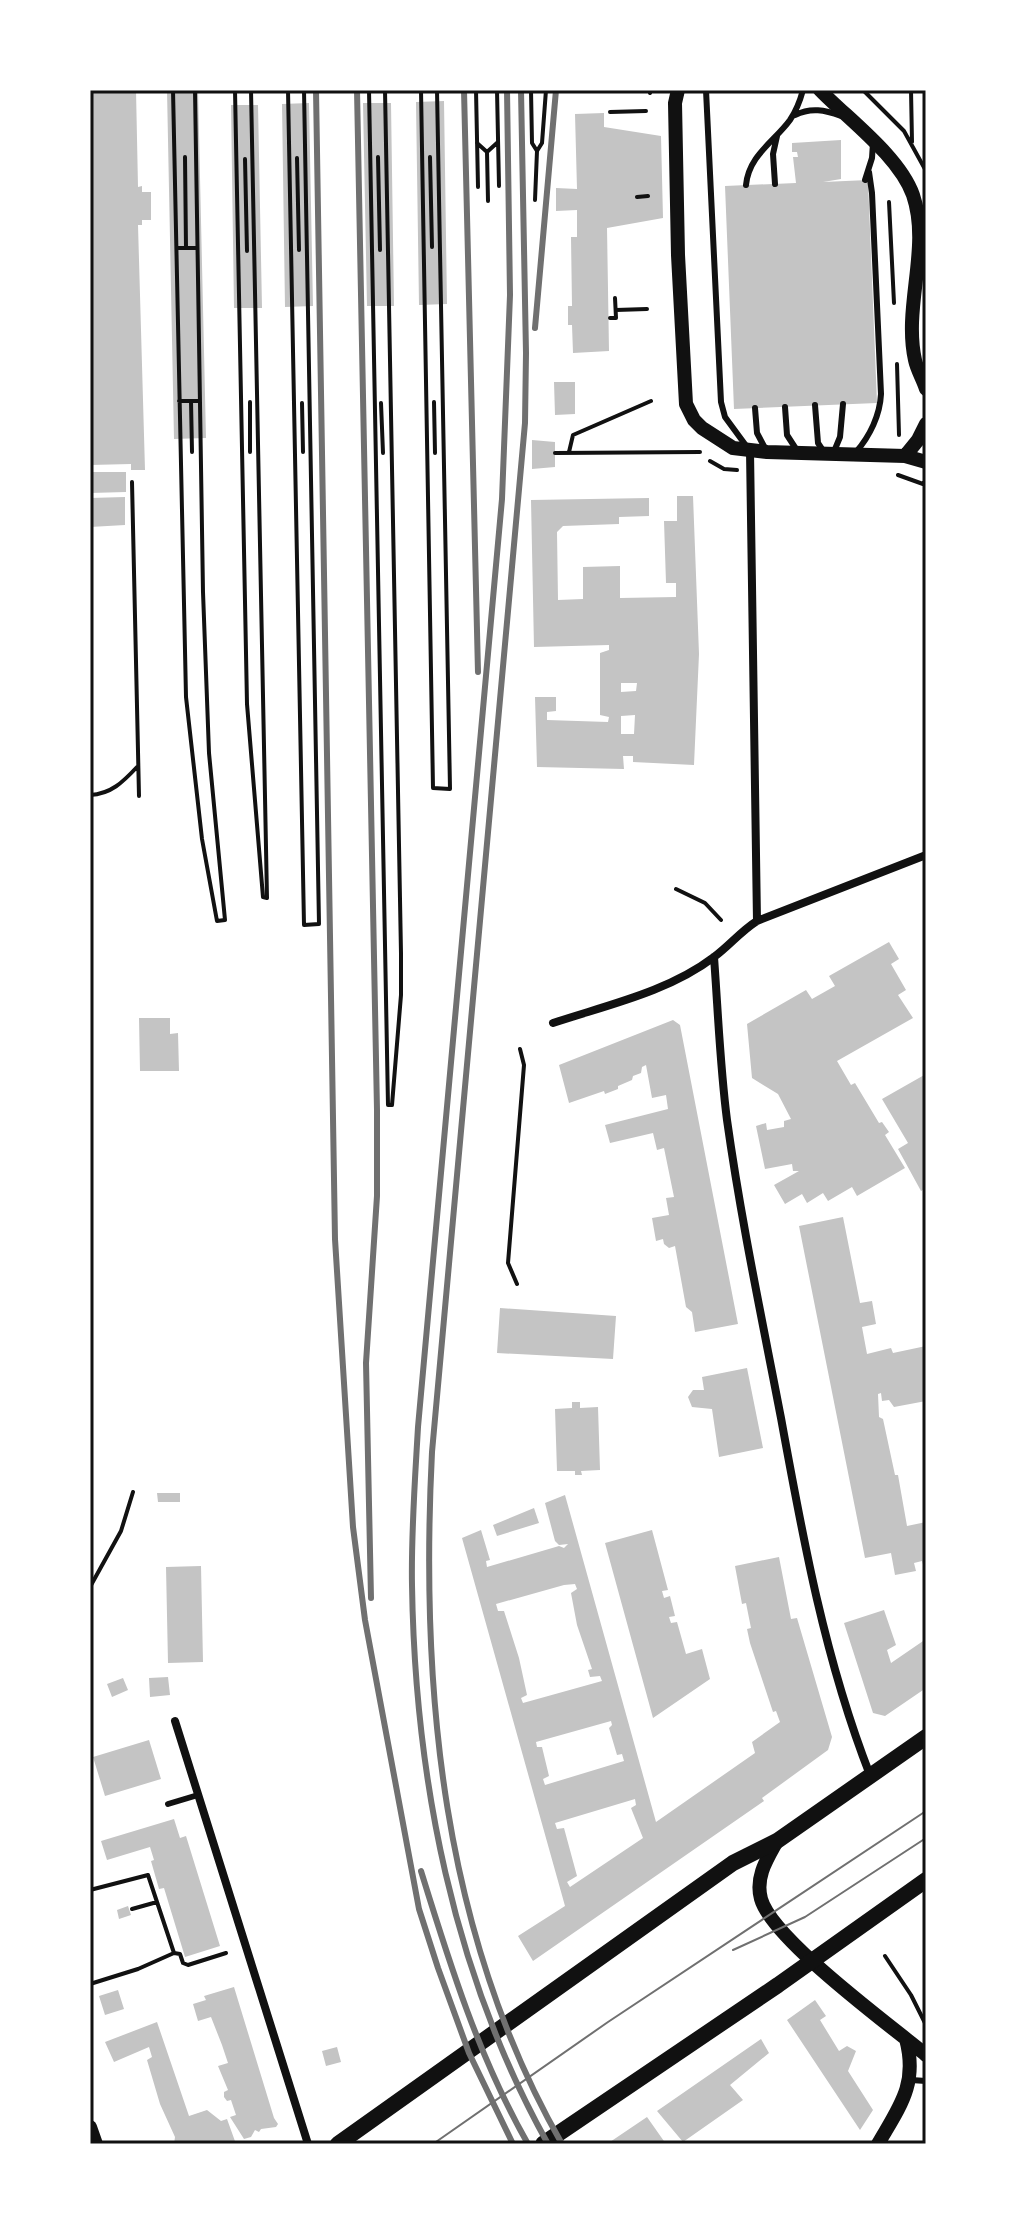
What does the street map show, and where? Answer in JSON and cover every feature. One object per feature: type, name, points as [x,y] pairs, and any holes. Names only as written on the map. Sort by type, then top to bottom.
[{"type":"main road","points":[[338,2144],[733,1863],[777,1841],[926,1737]]},
{"type":"main road","points":[[543,2144],[926,1880]]},
{"type":"street","points":[[678,90],[675,103],[678,255],[686,404],[694,420],[712,436],[733,448],[767,452],[905,456],[926,462]]},
{"type":"street","points":[[820,90],[890,159],[913,195],[918,222],[913,325],[915,359],[926,389]]},
{"type":"street","points":[[905,456],[926,424]]},
{"type":"street","points":[[750,451],[757,921]]},
{"type":"street","points":[[553,1023],[668,984],[714,957],[757,921],[926,855]]},
{"type":"street","points":[[714,957],[727,1116],[737,1185],[812,1584],[829,1653],[870,1775]]},
{"type":"street","points":[[175,1721],[308,2144]]},
{"type":"street","points":[[777,1841],[761,1871],[761,1900],[779,1928],[812,1961],[926,2055]]},
{"type":"street","points":[[878,2144],[918,2080],[906,2039]]},
{"type":"street","points":[[90,2127],[96,2144]]},
{"type":"lane","points":[[706,90],[721,402],[725,417],[750,451]]},
{"type":"lane","points":[[792,117],[803,90]]},
{"type":"lane","points":[[746,185],[755,158],[792,117],[805,110],[819,109],[850,120]]},
{"type":"lane","points":[[775,184],[773,154],[777,132]]},
{"type":"lane","points":[[854,454],[870,433],[881,394],[869,172],[873,143]]},
{"type":"lane","points":[[865,180],[869,172]]},
{"type":"lane","points":[[815,405],[818,443],[829,454],[840,437],[843,404]]},
{"type":"lane","points":[[785,407],[787,435],[798,453]]},
{"type":"lane","points":[[755,408],[757,433],[767,452]]},
{"type":"lane","points":[[168,1804],[198,1795]]},
{"type":"path","points":[[173,90],[186,697],[202,839],[217,921],[225,920],[209,753],[195,90]]},
{"type":"path","points":[[235,90],[247,704],[263,897],[267,898],[251,90]]},
{"type":"path","points":[[288,90],[304,925],[319,924],[304,90]]},
{"type":"path","points":[[369,90],[378,403],[388,1105],[392,1105],[401,953],[385,90]]},
{"type":"path","points":[[421,90],[433,788],[450,789],[444,402],[430,157]]},
{"type":"path","points":[[435,247],[437,90]]},
{"type":"path","points":[[476,90],[478,187]]},
{"type":"path","points":[[497,90],[499,186]]},
{"type":"path","points":[[531,90],[532,143],[537,151]]},
{"type":"path","points":[[535,200],[537,151],[542,143],[546,90]]},
{"type":"path","points":[[863,90],[894,120],[912,144],[926,171]]},
{"type":"path","points":[[908,156],[912,144],[911,90]]},
{"type":"path","points":[[610,112],[646,111]]},
{"type":"path","points":[[487,152],[498,142]]},
{"type":"path","points":[[477,143],[487,152],[488,201]]},
{"type":"path","points":[[185,157],[186,248]]},
{"type":"path","points":[[175,158],[196,157]]},
{"type":"path","points":[[370,157],[386,157]]},
{"type":"path","points":[[378,157],[380,250]]},
{"type":"path","points":[[422,157],[438,157]]},
{"type":"path","points":[[289,158],[305,158]]},
{"type":"path","points":[[297,158],[299,250]]},
{"type":"path","points":[[236,159],[252,159]]},
{"type":"path","points":[[245,159],[247,251]]},
{"type":"path","points":[[637,197],[648,196]]},
{"type":"path","points":[[880,203],[900,199]]},
{"type":"path","points":[[423,247],[435,247]]},
{"type":"path","points":[[177,248],[197,248]]},
{"type":"path","points":[[372,250],[388,249]]},
{"type":"path","points":[[291,250],[307,250]]},
{"type":"path","points":[[238,251],[254,251]]},
{"type":"path","points":[[615,298],[611,310],[647,309]]},
{"type":"path","points":[[241,398],[250,402]]},
{"type":"path","points":[[250,402],[257,398]]},
{"type":"path","points":[[294,401],[302,403],[310,400]]},
{"type":"path","points":[[179,401],[200,401]]},
{"type":"path","points":[[191,401],[192,452]]},
{"type":"path","points":[[569,452],[573,435],[651,401]]},
{"type":"path","points":[[250,402],[250,452]]},
{"type":"path","points":[[426,402],[444,402]]},
{"type":"path","points":[[434,402],[435,453]]},
{"type":"path","points":[[302,403],[303,452]]},
{"type":"path","points":[[378,403],[391,403]]},
{"type":"path","points":[[378,403],[383,453]]},
{"type":"path","points":[[555,453],[700,452]]},
{"type":"path","points":[[710,461],[730,470]]},
{"type":"path","points":[[893,475],[925,482]]},
{"type":"path","points":[[132,482],[139,796]]},
{"type":"path","points":[[90,795],[104,794],[122,783],[139,766]]},
{"type":"path","points":[[676,889],[705,903],[721,920]]},
{"type":"path","points":[[517,1284],[508,1263],[524,1065],[520,1049]]},
{"type":"path","points":[[90,1587],[121,1531],[133,1492]]},
{"type":"path","points":[[90,1890],[148,1875],[174,1953]]},
{"type":"path","points":[[132,1909],[157,1902]]},
{"type":"path","points":[[90,1984],[138,1969],[174,1953],[180,1954],[183,1963],[188,1965],[226,1953]]},
{"type":"path","points":[[885,1956],[911,1995],[926,2025]]},
{"type":"building","points":[[90,90],[136,90],[138,187],[142,186],[142,192],[151,192],[151,220],[142,220],[142,225],[138,225],[145,470],[131,470],[131,464],[90,465]]},
{"type":"building","points":[[167,90],[198,90],[206,438],[174,439]]},
{"type":"building","points":[[444,101],[447,304],[419,305],[416,102]]},
{"type":"building","points":[[309,103],[313,306],[285,307],[282,104]]},
{"type":"building","points":[[363,103],[391,103],[394,306],[367,306]]},
{"type":"building","points":[[231,105],[258,105],[262,308],[234,308]]},
{"type":"building","points":[[604,113],[604,127],[661,136],[663,218],[607,228],[609,351],[573,353],[568,306],[572,306],[571,237],[577,237],[577,210],[556,211],[556,188],[577,189],[575,114]]},
{"type":"building","points":[[841,140],[841,179],[823,182],[868,180],[877,403],[734,409],[725,186],[796,183],[793,157],[798,157],[797,152],[792,152],[792,143]]},
{"type":"building","points":[[554,382],[575,382],[575,414],[555,415]]},
{"type":"building","points":[[532,440],[555,442],[555,467],[532,469]]},
{"type":"building","points":[[90,472],[126,472],[126,492],[90,493]]},
{"type":"building","points":[[677,496],[693,496],[699,654],[694,765],[633,762],[633,756],[623,756],[624,769],[537,767],[535,697],[556,697],[556,711],[547,712],[547,720],[608,722],[609,717],[600,715],[600,653],[609,650],[609,645],[534,647],[531,500],[649,498],[649,516],[619,517],[619,524],[563,526],[557,532],[558,600],[583,599],[583,567],[620,566],[620,598],[676,597],[676,583],[666,583],[664,521],[677,521]],"holes":[[[621,683],[637,683],[636,691],[621,692]],[[635,715],[634,734],[621,734],[621,716]]]},
{"type":"building","points":[[125,497],[125,525],[90,527],[90,498]]},
{"type":"building","points":[[889,942],[899,959],[891,964],[906,990],[898,995],[913,1018],[837,1061],[851,1085],[855,1083],[879,1123],[882,1122],[889,1132],[885,1135],[905,1168],[857,1196],[852,1187],[828,1201],[823,1193],[807,1203],[802,1194],[785,1204],[774,1185],[799,1171],[793,1171],[792,1164],[765,1169],[756,1126],[766,1123],[767,1130],[784,1127],[784,1121],[791,1119],[778,1094],[752,1078],[747,1024],[806,990],[812,999],[835,986],[829,976]]},
{"type":"building","points":[[139,1018],[170,1018],[170,1034],[178,1033],[179,1071],[140,1071]]},
{"type":"building","points":[[673,1020],[680,1025],[738,1324],[695,1332],[692,1312],[686,1307],[675,1246],[669,1248],[663,1239],[656,1241],[652,1218],[669,1215],[666,1198],[674,1197],[664,1148],[657,1150],[653,1133],[610,1143],[605,1125],[668,1109],[666,1095],[652,1098],[646,1065],[641,1073],[618,1086],[618,1089],[569,1103],[559,1065]]},
{"type":"building","points":[[926,1074],[926,1188],[921,1191],[898,1149],[908,1143],[882,1099]]},
{"type":"building","points":[[843,1217],[860,1303],[872,1301],[876,1324],[862,1327],[867,1354],[891,1348],[893,1353],[926,1346],[926,1401],[894,1407],[889,1400],[882,1401],[881,1393],[878,1394],[879,1417],[883,1419],[895,1475],[898,1475],[907,1526],[926,1522],[926,1575],[922,1561],[914,1563],[916,1571],[895,1575],[891,1553],[865,1558],[799,1226]]},
{"type":"building","points":[[500,1308],[616,1316],[613,1359],[497,1353]]},
{"type":"building","points":[[747,1368],[763,1448],[719,1457],[712,1409],[692,1407],[688,1397],[693,1390],[704,1390],[702,1377]]},
{"type":"building","points":[[572,1402],[580,1402],[580,1408],[598,1407],[600,1470],[581,1471],[582,1475],[575,1475],[575,1471],[557,1471],[555,1409],[572,1408]]},
{"type":"building","points":[[157,1493],[180,1493],[180,1502],[158,1502]]},
{"type":"building","points":[[565,1495],[656,1822],[755,1753],[752,1742],[780,1722],[776,1711],[773,1712],[750,1643],[747,1629],[751,1628],[746,1603],[742,1604],[735,1566],[779,1557],[791,1619],[797,1618],[832,1737],[828,1750],[762,1798],[764,1801],[533,1961],[518,1936],[565,1906],[462,1538],[481,1530],[490,1560],[486,1561],[487,1567],[559,1546],[564,1548],[568,1544],[559,1545],[555,1541],[545,1503]],"holes":[[[575,1584],[577,1589],[571,1593],[577,1625],[592,1669],[588,1670],[590,1677],[600,1676],[602,1681],[523,1703],[521,1698],[527,1695],[519,1658],[504,1611],[498,1611],[496,1604]],[[611,1721],[609,1728],[617,1755],[622,1754],[624,1761],[545,1785],[543,1779],[549,1776],[542,1747],[537,1747],[536,1742]],[[635,1799],[636,1805],[631,1808],[643,1838],[570,1887],[567,1882],[577,1876],[564,1828],[557,1829],[555,1823]]]},
{"type":"building","points":[[534,1508],[539,1523],[497,1536],[493,1525]]},
{"type":"building","points":[[652,1530],[668,1590],[662,1591],[664,1598],[670,1596],[675,1616],[669,1617],[671,1623],[677,1622],[686,1654],[702,1649],[710,1679],[653,1718],[605,1543]]},
{"type":"building","points":[[201,1566],[203,1662],[168,1663],[166,1567]]},
{"type":"building","points":[[884,1610],[896,1645],[887,1650],[891,1663],[926,1639],[926,1688],[885,1716],[873,1713],[844,1623]]},
{"type":"building","points":[[168,1677],[170,1695],[150,1697],[149,1678]]},
{"type":"building","points":[[123,1678],[128,1690],[112,1697],[107,1684]]},
{"type":"building","points":[[149,1740],[161,1779],[105,1796],[93,1757]]},
{"type":"building","points":[[174,1819],[180,1838],[186,1836],[220,1946],[185,1957],[164,1888],[159,1889],[150,1847],[107,1860],[101,1841]]},
{"type":"building","points":[[128,1906],[131,1915],[119,1919],[117,1910]]},
{"type":"building","points":[[234,1987],[278,2124],[259,2132],[255,2130],[251,2137],[244,2139],[230,2117],[236,2115],[231,2100],[227,2101],[224,2097],[224,2092],[228,2090],[218,2066],[228,2063],[222,2045],[211,2017],[198,2021],[193,2004],[206,2000],[204,1996]]},
{"type":"building","points":[[118,1990],[124,2009],[105,2015],[99,1996]]},
{"type":"building","points":[[815,2000],[826,2016],[820,2020],[839,2051],[847,2046],[856,2051],[848,2071],[873,2110],[860,2130],[787,2020]]},
{"type":"building","points":[[157,2022],[189,2116],[207,2110],[221,2121],[227,2119],[236,2144],[174,2144],[175,2137],[160,2104],[147,2060],[152,2057],[149,2047],[114,2062],[105,2042]]},
{"type":"building","points":[[761,2039],[769,2053],[730,2085],[743,2100],[683,2142],[657,2111]]},
{"type":"building","points":[[337,2047],[341,2062],[326,2066],[322,2051]]},
{"type":"building","points":[[647,2117],[666,2144],[607,2144]]},
{"type":"tram line","points":[[433,2144],[608,2022],[926,1811]]},
{"type":"tram line","points":[[733,1950],[805,1917],[926,1838]]},
{"type":"railway","points":[[316,90],[335,1239],[353,1527],[365,1620],[419,1909],[469,2053],[513,2144]]},
{"type":"railway","points":[[357,90],[377,1110],[377,1196],[366,1363],[371,1598]]},
{"type":"railway","points":[[464,90],[478,672]]},
{"type":"railway","points":[[507,90],[510,295],[502,499],[418,1427],[412,1585],[421,1730],[431,1802],[446,1873],[464,1943],[487,2012],[515,2079],[548,2144]]},
{"type":"railway","points":[[521,90],[525,423],[432,1452],[430,1631],[436,1720],[448,1808],[465,1895],[489,1981],[521,2064],[562,2144]]},
{"type":"railway","points":[[535,328],[556,90]]},
{"type":"railway","points":[[421,1871],[480,2045],[528,2144]]}]
